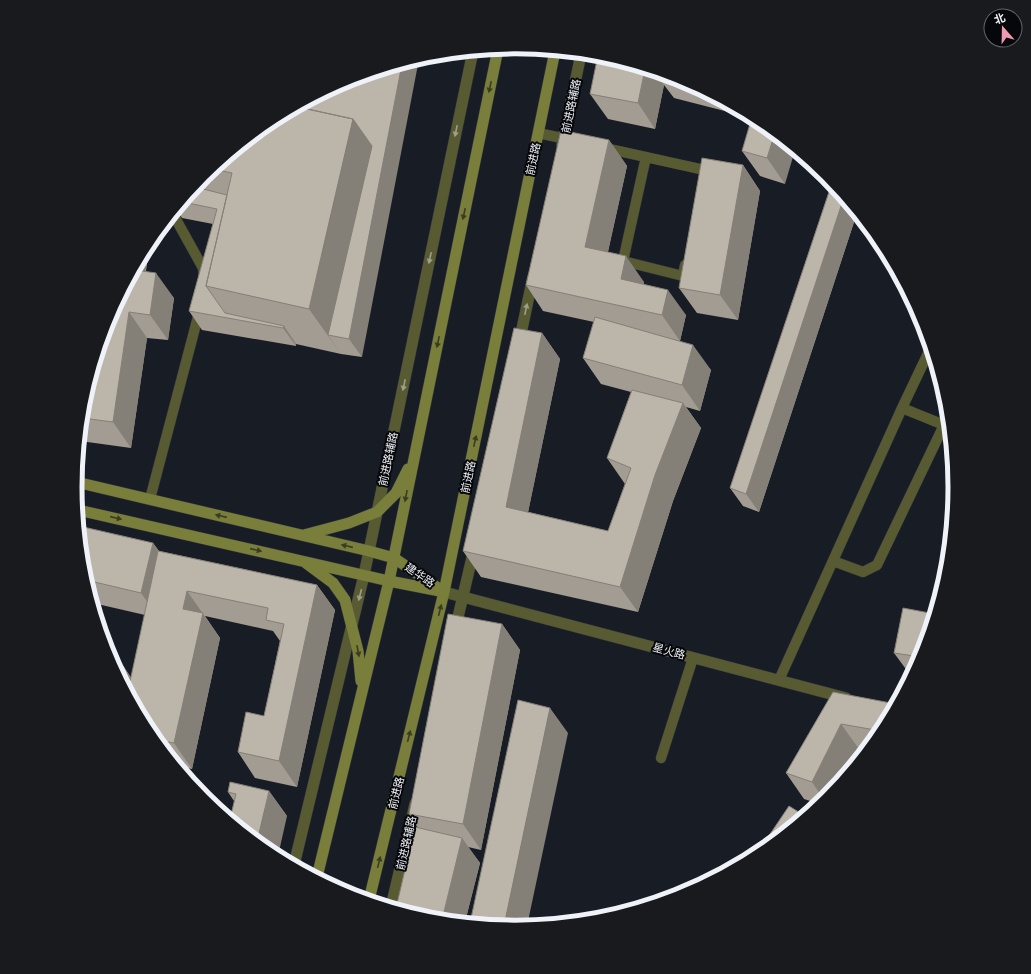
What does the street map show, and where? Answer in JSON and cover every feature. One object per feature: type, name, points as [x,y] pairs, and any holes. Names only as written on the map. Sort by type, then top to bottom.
[{"type":"main road","points":[[318,872],[389,581],[497,55]]},
{"type":"main road","name":"前进路","points":[[370,895],[444,592],[554,56]]},
{"type":"main road","points":[[302,535],[348,523],[378,512],[396,492],[414,456]]},
{"type":"main road","name":"建华路","points":[[82,483],[370,551],[394,558],[444,592]]},
{"type":"main road","name":"建华路","points":[[83,511],[389,581],[444,592]]},
{"type":"main road","points":[[304,561],[332,583],[345,600],[358,651],[362,690]]},
{"type":"street","name":"前进路辅路","points":[[295,860],[370,551],[471,57]]},
{"type":"street","name":"前进路辅路","points":[[560,154],[580,59]]},
{"type":"street","points":[[516,356],[536,263]]},
{"type":"street","points":[[452,644],[477,535]]},
{"type":"street","name":"星火路","points":[[444,592],[855,700]]},
{"type":"street","name":"前进路辅路","points":[[392,902],[418,791]]},
{"type":"lane","points":[[538,133],[579,142]]},
{"type":"lane","points":[[594,145],[709,171],[705,186]]},
{"type":"lane","points":[[646,157],[623,261],[683,276],[688,253]]},
{"type":"lane","points":[[150,499],[204,293],[203,268],[176,219]]},
{"type":"lane","points":[[779,680],[928,354]]},
{"type":"lane","points":[[832,561],[863,572],[877,565],[944,425],[902,408]]},
{"type":"lane","points":[[661,758],[693,658]]},
{"type":"building","points":[[597,62],[644,74],[638,103],[590,94]]},
{"type":"building","points":[[401,70],[349,339],[328,335],[372,146],[353,119],[305,109],[350,87]]},
{"type":"building","points":[[305,109],[353,119],[309,309],[206,286],[232,173],[220,170],[252,143]]},
{"type":"building","points":[[750,123],[773,139],[767,158],[742,151]]},
{"type":"building","points":[[561,130],[609,140],[585,247],[626,256],[621,279],[668,290],[662,315],[526,285]]},
{"type":"building","points":[[702,158],[743,165],[720,295],[679,288]]},
{"type":"building","points":[[202,189],[227,195],[206,286],[225,313],[284,326],[283,328],[189,311],[217,209],[189,203]]},
{"type":"building","points":[[830,190],[842,203],[746,494],[730,488]]},
{"type":"building","points":[[141,271],[156,273],[150,315],[129,312],[113,422],[88,419],[97,375],[115,321]]},
{"type":"building","points":[[595,317],[693,345],[682,385],[583,358]]},
{"type":"building","points":[[514,328],[542,333],[506,507],[608,531],[631,468],[607,458],[632,390],[683,403],[655,475],[620,587],[463,551]]},
{"type":"building","points":[[84,527],[153,543],[141,593],[93,582]]},
{"type":"building","points":[[158,551],[317,585],[279,761],[238,752],[246,712],[264,716],[284,624],[266,620],[268,608],[187,591],[183,609],[203,613],[174,743],[165,741],[155,728],[130,683]]},
{"type":"building","points":[[903,608],[930,613],[915,656],[894,653]]},
{"type":"building","points":[[448,614],[502,624],[463,824],[409,814]]},
{"type":"building","points":[[833,692],[891,703],[875,730],[841,724],[812,782],[786,773]]},
{"type":"building","points":[[518,700],[550,708],[505,920],[471,917]]},
{"type":"building","points":[[230,782],[269,791],[259,836],[231,814],[236,794],[228,792]]},
{"type":"building","points":[[789,806],[801,813],[779,831],[766,840]]},
{"type":"building","points":[[415,827],[462,838],[444,914],[397,903]]}]
